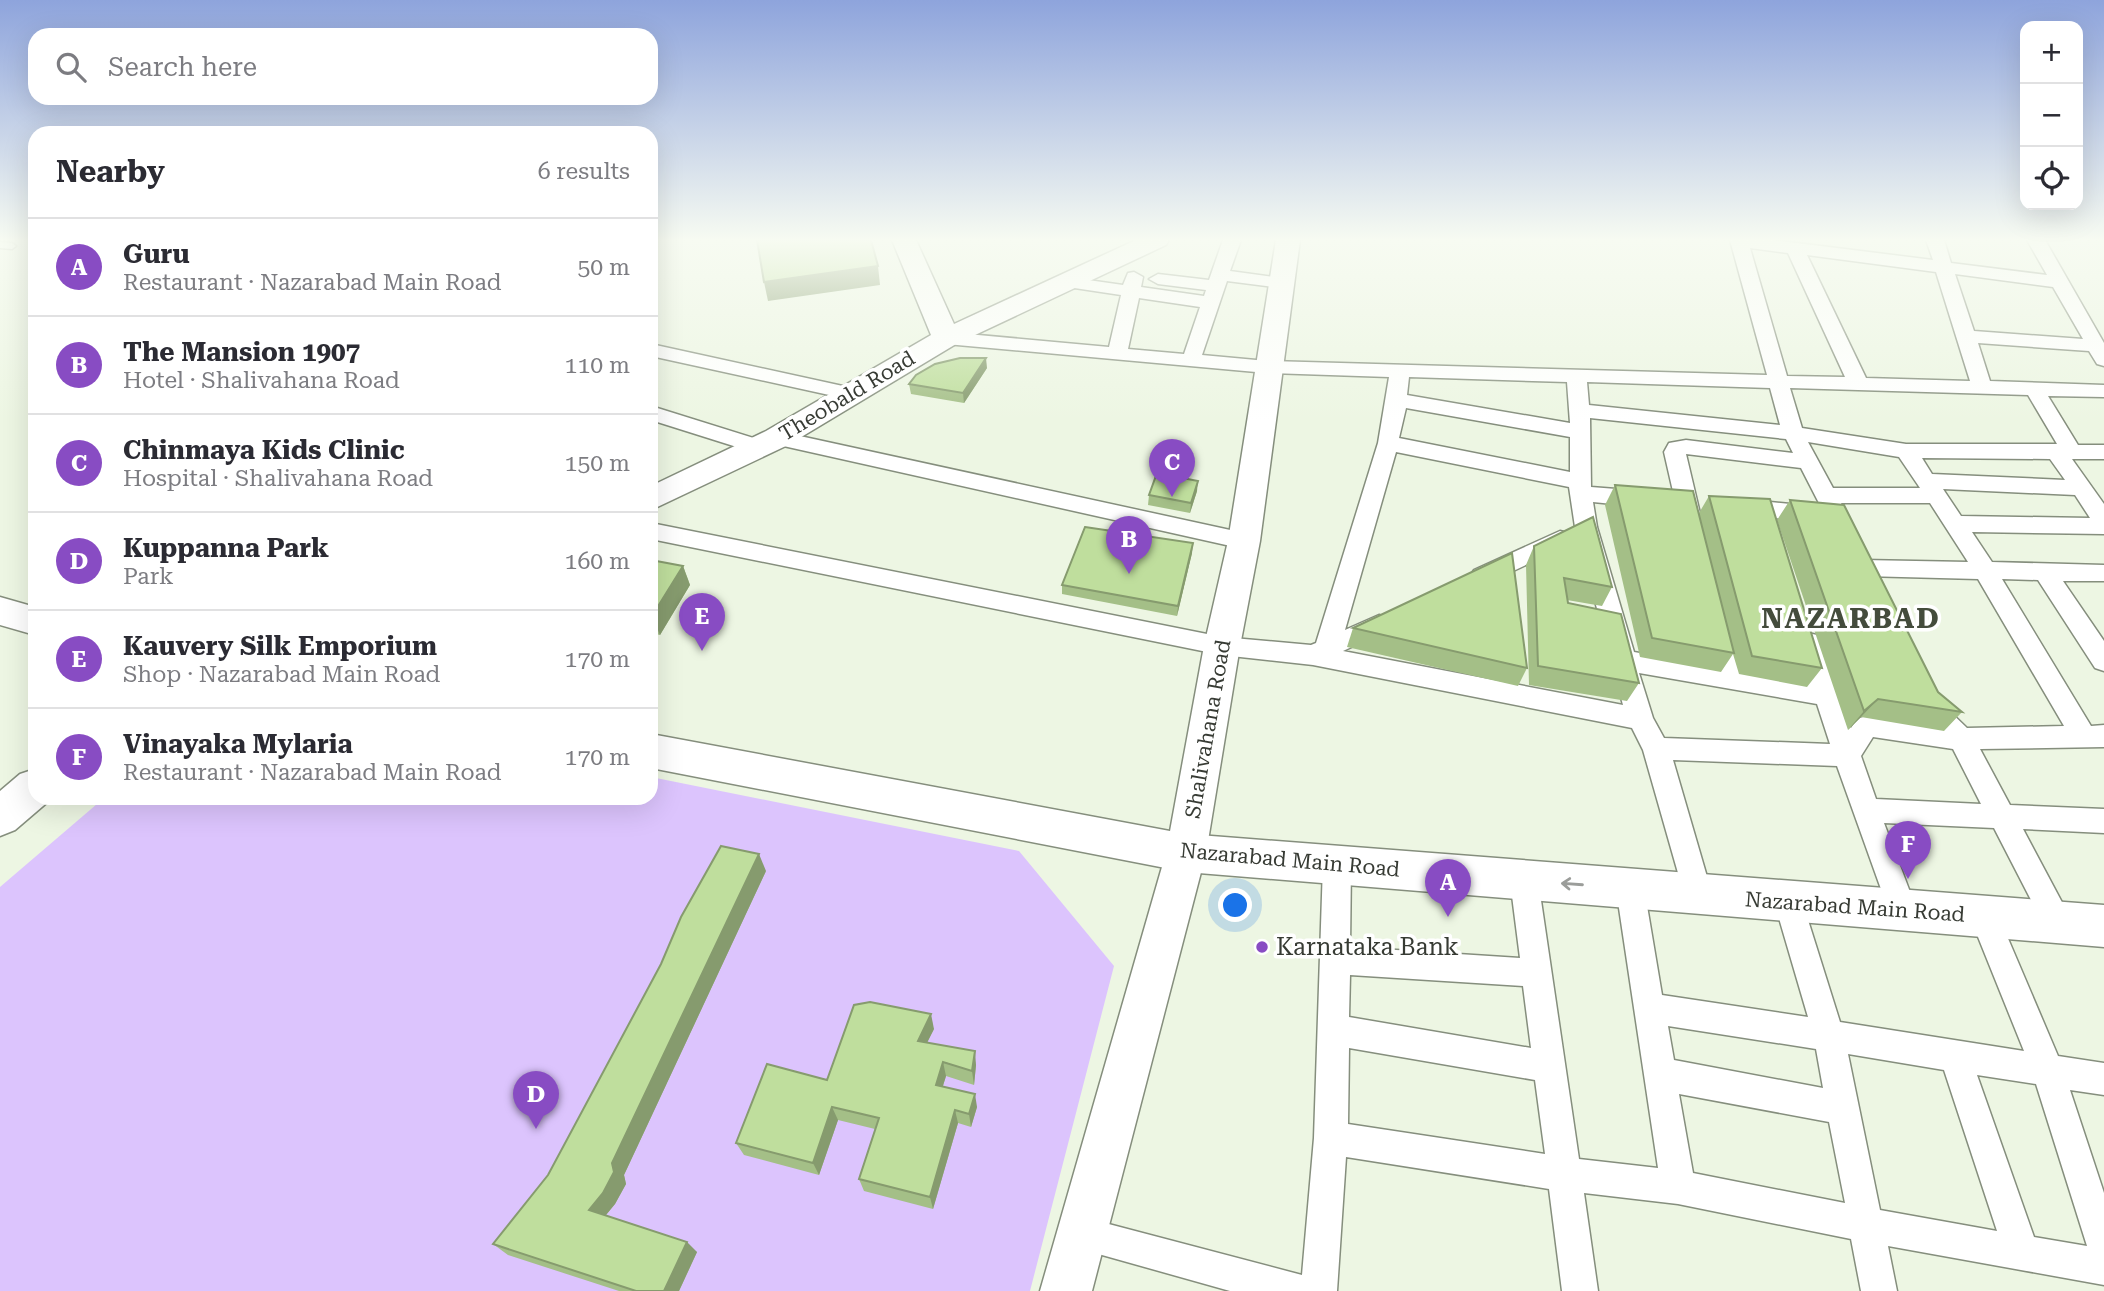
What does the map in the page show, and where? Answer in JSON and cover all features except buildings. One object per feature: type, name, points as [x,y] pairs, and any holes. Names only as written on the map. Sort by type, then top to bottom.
[{"type":"main road","points":[[0,611],[28,619]]},
{"type":"main road","name":"Nazarabad Main Road","points":[[658,752],[1186,853],[2104,926]]},
{"type":"main road","points":[[0,817],[28,793]]},
{"type":"street","points":[[930,300],[946,338],[1267,367],[1399,373],[1779,380],[2104,391]]},
{"type":"street","name":"Theobald Road","points":[[658,496],[768,442],[946,338],[1027,300]]},
{"type":"street","points":[[1117,354],[1129,300]]},
{"type":"street","points":[[1191,360],[1212,300]]},
{"type":"street","name":"Shalivahana Road","points":[[1066,1291],[1186,853],[1222,646],[1244,541],[1278,300]]},
{"type":"street","points":[[1756,300],[1793,433],[1869,578],[1985,570],[2046,574],[2104,573]]},
{"type":"street","points":[[1819,300],[1858,383]]},
{"type":"street","points":[[1953,300],[1982,386]]},
{"type":"street","points":[[2070,300],[2100,353]]},
{"type":"street","points":[[1965,336],[2100,353]]},
{"type":"street","points":[[658,352],[852,394]]},
{"type":"street","points":[[1320,652],[1388,443],[1397,400],[1399,373]]},
{"type":"street","points":[[1577,376],[1581,487],[1586,527],[1640,719],[1656,749],[1698,894]]},
{"type":"street","points":[[2035,388],[2081,488],[2104,523]]},
{"type":"street","points":[[1397,400],[1579,421],[1793,433],[1906,451],[2104,452]]},
{"type":"street","points":[[658,415],[768,442],[1244,541]]},
{"type":"street","points":[[1388,443],[1581,487],[1762,509],[1831,505],[1931,488],[2081,488]]},
{"type":"street","points":[[1697,543],[1705,504],[1675,452],[1676,448],[1808,462]]},
{"type":"street","points":[[1906,451],[2093,736]]},
{"type":"street","points":[[1762,509],[1771,534]]},
{"type":"street","points":[[1954,524],[2104,523]]},
{"type":"street","points":[[1462,585],[1586,527]]},
{"type":"street","points":[[658,532],[1222,646],[1320,652],[1640,719]]},
{"type":"street","points":[[1511,562],[1513,589]]},
{"type":"street","points":[[2046,574],[2104,661]]},
{"type":"street","points":[[1713,611],[1730,679]]},
{"type":"street","points":[[1320,652],[1401,614]]},
{"type":"street","points":[[1801,621],[1901,908]]},
{"type":"street","points":[[1623,660],[1826,695]]},
{"type":"street","points":[[1519,669],[1521,695]]},
{"type":"street","points":[[1921,687],[1931,710],[1961,739],[2058,923]]},
{"type":"street","points":[[1847,755],[1866,726],[1961,739],[2093,736]]},
{"type":"street","points":[[1656,749],[1847,755]]},
{"type":"street","points":[[1866,810],[2104,821]]},
{"type":"street","points":[[1319,1291],[1331,1138],[1338,865]]},
{"type":"street","points":[[1524,880],[1580,1291]]},
{"type":"street","points":[[1630,888],[1678,1186]]},
{"type":"street","points":[[1788,901],[1829,1035],[1880,1291]]},
{"type":"street","points":[[1984,917],[2048,1071],[2102,1231]]},
{"type":"street","points":[[1336,960],[1537,973]]},
{"type":"street","points":[[1650,1009],[2104,1079]]},
{"type":"street","points":[[1334,1030],[1549,1067]]},
{"type":"street","points":[[1955,1056],[2022,1253]]},
{"type":"street","points":[[1660,1074],[1843,1108]]},
{"type":"street","points":[[1331,1138],[1564,1174],[1678,1186],[1866,1225],[2104,1267]]},
{"type":"street","points":[[1082,1234],[1297,1291]]},
{"type":"shaded area","points":[[658,778],[1019,851],[1114,966],[1030,1291],[0,1291],[0,887],[96,805],[658,805]]},
{"type":"place","name":"Chinmaya Kids Clinic","points":[[1172,497]]},
{"type":"place","name":"The Mansion 1907","points":[[1129,574]]},
{"type":"place","name":"Kauvery Silk Emporium","points":[[702,651]]},
{"type":"place","name":"Vinayaka Mylaria","points":[[1908,879]]},
{"type":"place","name":"Guru","points":[[1448,917]]},
{"type":"place","name":"Karnataka Bank","points":[[1262,947]]},
{"type":"place","name":"Kuppanna Park","points":[[536,1129]]},
{"type":"district","name":"NAZARBAD","points":[[1851,618]]}]
